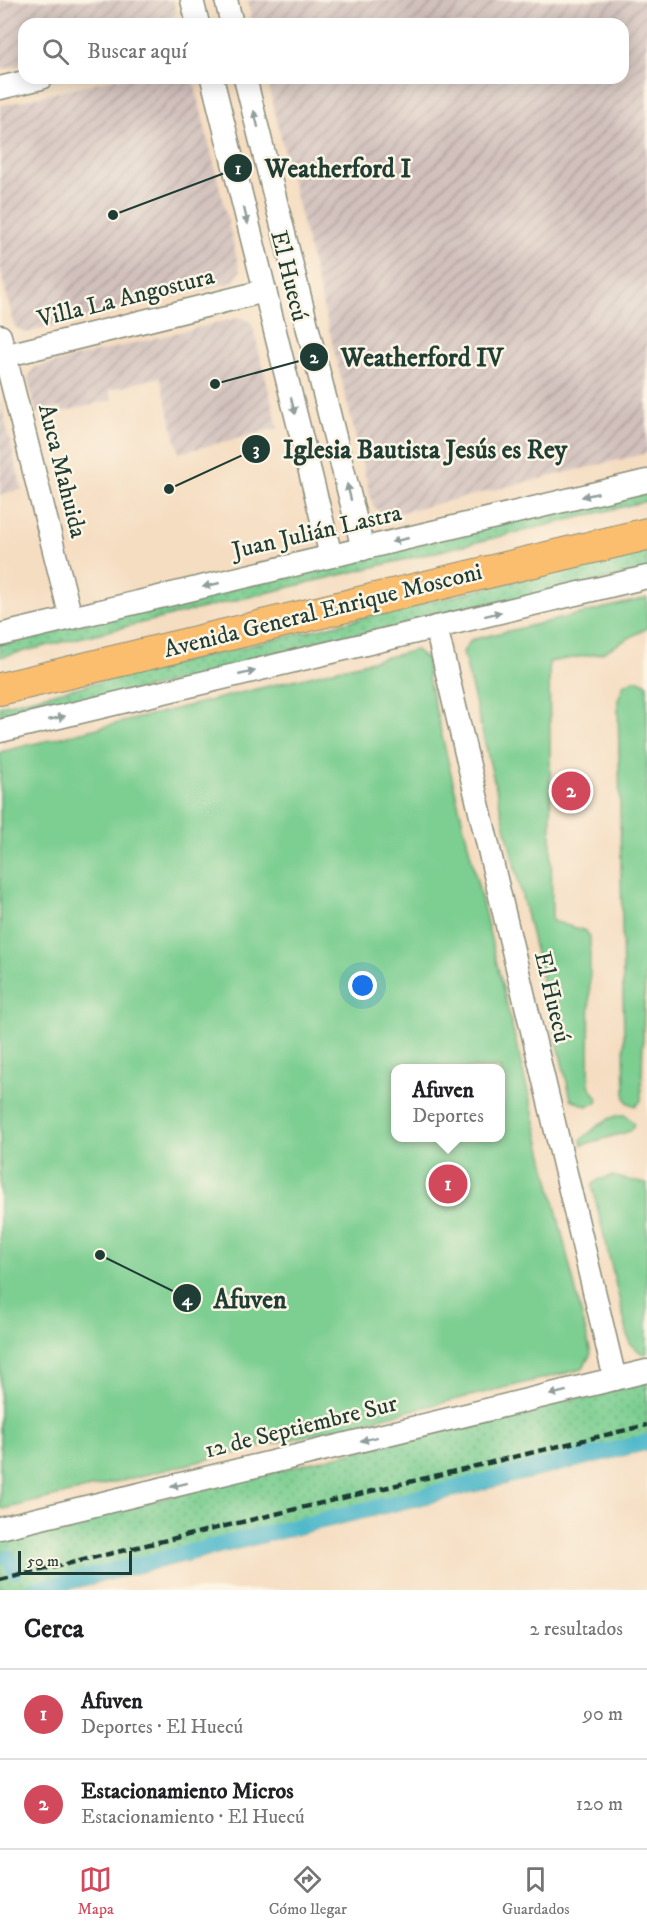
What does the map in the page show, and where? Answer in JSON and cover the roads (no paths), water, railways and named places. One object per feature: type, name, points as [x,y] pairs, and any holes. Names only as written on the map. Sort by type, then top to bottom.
[{"type":"highway","name":"Avenida General Enrique Mosconi","points":[[0,671],[647,515]]},
{"type":"highway","name":"Avenida General Enrique Mosconi","points":[[0,689],[647,534]]},
{"type":"street","points":[[192,0],[196,18]]},
{"type":"street","points":[[226,0],[230,18]]},
{"type":"street","points":[[0,88],[18,84]]},
{"type":"street","name":"El Huecú","points":[[213,84],[331,556]]},
{"type":"street","name":"El Huecú","points":[[247,84],[363,549]]},
{"type":"street","name":"Villa La Angostura","points":[[2,349],[265,291]]},
{"type":"street","name":"Auca Mahuida","points":[[2,349],[71,618]]},
{"type":"street","name":"Juan Julián Lastra","points":[[0,635],[647,481]]},
{"type":"street","points":[[0,731],[647,577]]},
{"type":"street","name":"El Huecú","points":[[436,627],[615,1379]]},
{"type":"street","name":"12 de Septiembre Sur","points":[[0,1528],[647,1371]]},
{"type":"waterway","points":[[32,1590],[647,1442]]},
{"type":"waterway","points":[[8,1557],[15,1571]]},
{"type":"railway","points":[[0,1580],[647,1425]]},
{"type":"place","name":"Weatherford I","points":[[113,215]]},
{"type":"place","name":"Weatherford IV","points":[[215,384]]},
{"type":"place","name":"Iglesia Bautista Jesús es Rey","points":[[169,489]]},
{"type":"place","name":"Estacionamiento Micros","points":[[571,791]]},
{"type":"place","name":"Afuven","points":[[448,1184]]},
{"type":"place","name":"Afuven","points":[[100,1255]]}]
